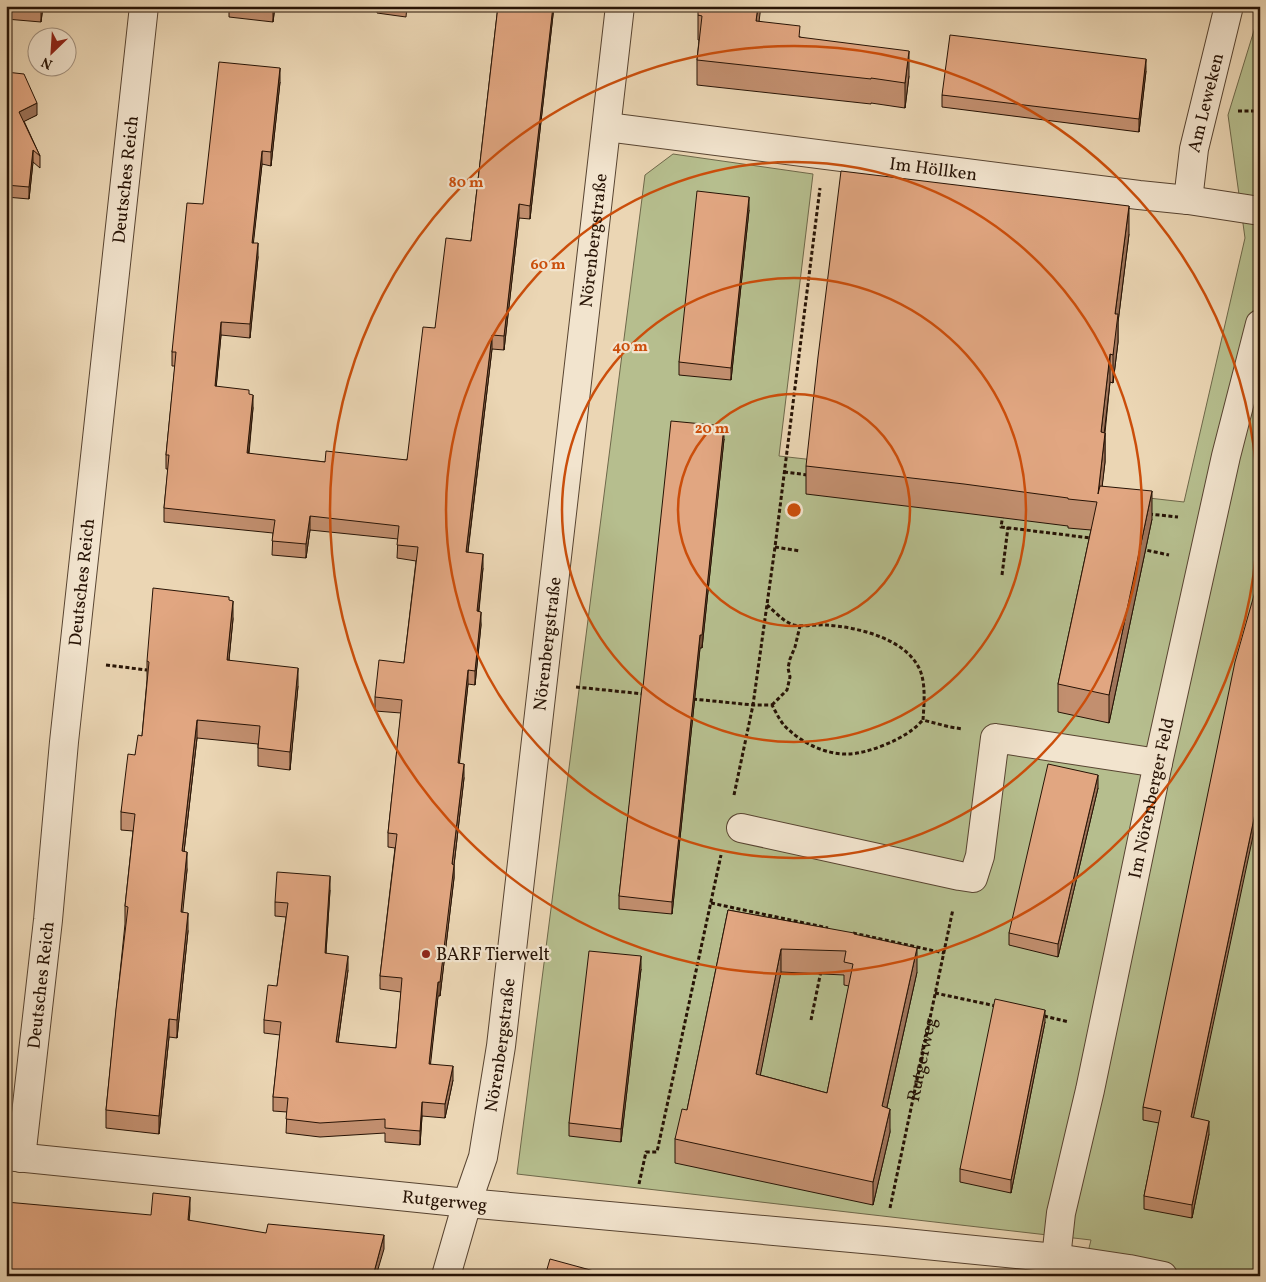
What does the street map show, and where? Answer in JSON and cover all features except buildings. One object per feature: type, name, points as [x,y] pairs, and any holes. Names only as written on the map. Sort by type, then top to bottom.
[{"type":"street","name":"Deutsches Reich","points":[[14,1157],[48,920],[64,742],[144,6]]},
{"type":"street","name":"Nörenbergstraße","points":[[446,1276],[466,1203],[483,1157],[501,1046],[620,6]]},
{"type":"street","name":"Am Leweken","points":[[1188,200],[1194,149],[1229,6]]},
{"type":"street","name":"Im Höllken","points":[[607,127],[1188,200],[1260,211]]},
{"type":"street","name":"Im Nörenberger Feld","points":[[1055,1267],[1062,1213],[1090,1090],[1158,763],[1226,456],[1260,324]]},
{"type":"street","points":[[741,828],[973,878],[980,856],[996,738],[1158,763]]},
{"type":"street","name":"Rutgerweg","points":[[14,1157],[466,1203],[885,1241],[1055,1267],[1129,1269],[1163,1276]]},
{"type":"path","points":[[734,798],[754,705],[824,155]]},
{"type":"path","points":[[784,472],[813,476]]},
{"type":"path","points":[[1004,507],[1001,527],[1094,538]]},
{"type":"path","points":[[1140,513],[1211,523]]},
{"type":"path","points":[[1002,574],[1008,528]]},
{"type":"path","points":[[775,547],[800,551]]},
{"type":"path","points":[[1139,548],[1202,562]]},
{"type":"path","points":[[767,605],[791,624],[800,626],[823,624],[868,632],[905,651],[920,670],[925,700],[923,720],[912,730],[881,746],[849,754],[834,753],[801,740],[788,730],[772,705]]},
{"type":"path","points":[[686,698],[772,705],[787,690],[790,677],[788,668],[800,626]]},
{"type":"path","points":[[73,661],[148,670]]},
{"type":"path","points":[[543,684],[648,695]]},
{"type":"path","points":[[923,720],[969,730]]},
{"type":"path","points":[[635,1218],[637,1190],[646,1152],[657,1152],[721,855]]},
{"type":"path","name":"Rutgerweg","points":[[885,1241],[889,1211],[960,876]]},
{"type":"path","points":[[711,903],[831,929]]},
{"type":"path","points":[[850,933],[944,953]]},
{"type":"path","points":[[810,1020],[823,965]]},
{"type":"path","points":[[935,993],[1000,1007]]},
{"type":"path","points":[[1038,1015],[1103,1029]]},
{"type":"green space","points":[[1260,11],[1260,1276],[1082,1276],[1091,1240],[517,1174],[645,175],[673,154],[813,174],[779,456],[1184,502],[1245,238],[1228,115]]},
{"type":"place","name":"BARF Tierwelt","points":[[426,954]]}]
